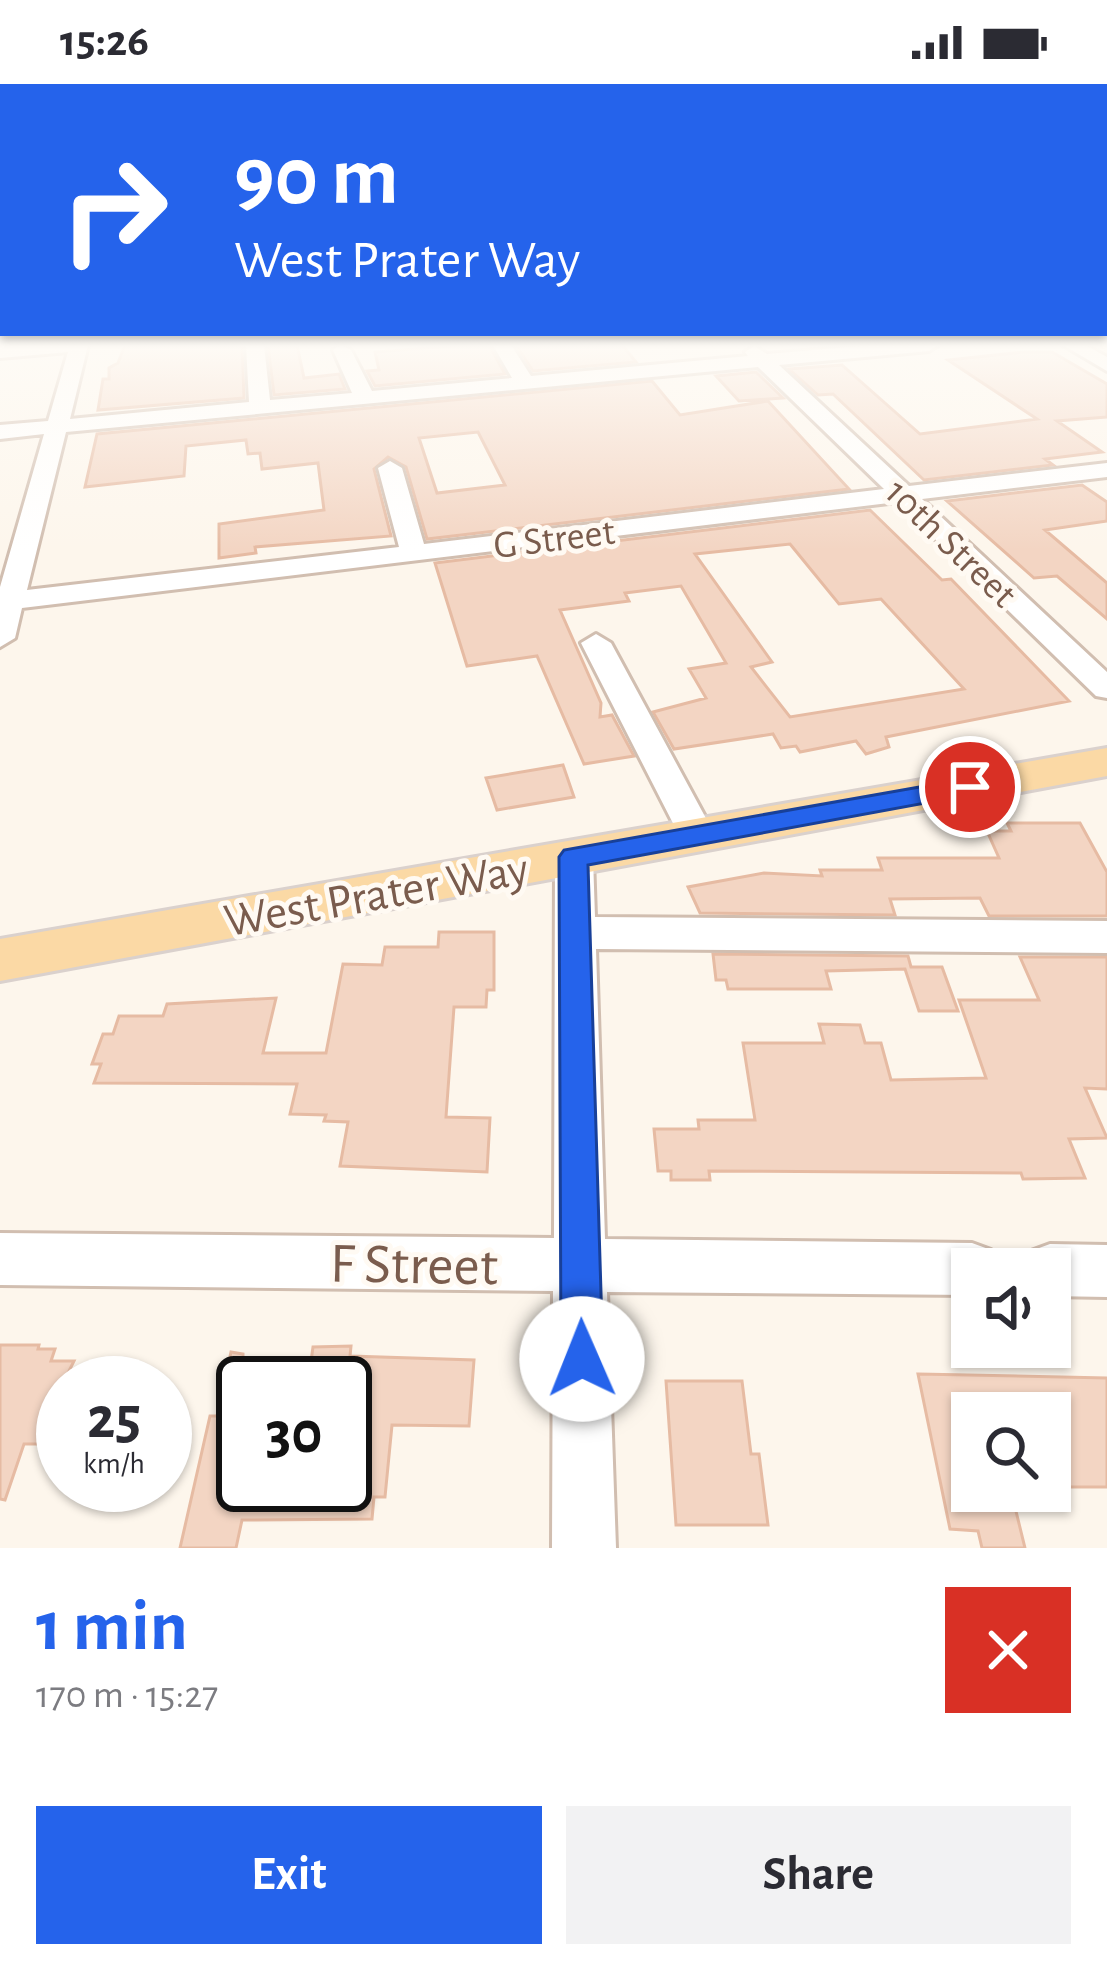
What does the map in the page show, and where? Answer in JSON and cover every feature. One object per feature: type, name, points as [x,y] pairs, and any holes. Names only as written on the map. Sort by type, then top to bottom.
[{"type":"main road","name":"West Prater Way","points":[[0,960],[1107,762]]},
{"type":"street","points":[[0,638],[5,602],[62,413]]},
{"type":"street","points":[[0,432],[203,413]]},
{"type":"street","name":"10th Street","points":[[817,413],[1107,689]]},
{"type":"street","points":[[390,468],[414,553]]},
{"type":"street","name":"G Street","points":[[5,602],[1107,470]]},
{"type":"street","points":[[596,643],[698,835]]},
{"type":"street","points":[[574,857],[584,1548]]},
{"type":"street","points":[[576,933],[1107,937]]},
{"type":"street","name":"F Street","points":[[0,1259],[951,1269]]},
{"type":"street","points":[[1071,1270],[1107,1271]]},
{"type":"building","points":[[314,413],[779,413],[849,489],[427,539],[406,467],[388,457],[374,469],[391,536],[255,547],[256,553],[219,558],[219,524],[324,510],[318,463],[262,469],[260,453],[248,454],[246,440],[186,446],[184,476],[85,487],[97,434]],"holes":[[[478,432],[505,485],[437,493],[419,438]]]},
{"type":"building","points":[[853,413],[897,413],[920,434],[1037,419],[1028,413],[1107,413],[1107,417],[1057,421],[1102,452],[1045,459],[1053,465],[924,480]]},
{"type":"building","points":[[1082,485],[1107,502],[1107,521],[1045,530],[1107,583],[1107,619],[1057,576],[1034,578],[947,501]]},
{"type":"building","points":[[870,510],[942,580],[951,579],[1069,701],[886,737],[889,747],[866,754],[856,741],[800,752],[796,746],[781,748],[773,734],[674,749],[653,712],[706,698],[689,669],[726,663],[681,586],[625,593],[629,601],[560,610],[601,703],[600,717],[612,715],[634,756],[584,764],[537,656],[467,666],[435,563]],"holes":[[[790,544],[839,604],[881,599],[964,689],[790,717],[751,667],[772,662],[695,554]]]},
{"type":"building","points":[[563,765],[574,797],[497,810],[486,778]]},
{"type":"building","points":[[1007,823],[1080,823],[1107,872],[1107,916],[989,916],[980,898],[890,899],[895,915],[700,913],[688,887],[764,873],[822,876],[820,870],[882,870],[878,858],[999,858],[987,831],[1011,831]]},
{"type":"building","points":[[439,932],[494,932],[494,990],[487,990],[486,1007],[454,1007],[446,1117],[490,1118],[487,1172],[340,1166],[348,1122],[324,1121],[326,1115],[290,1114],[297,1084],[94,1083],[101,1064],[92,1064],[103,1034],[113,1034],[119,1016],[163,1016],[167,1004],[276,998],[263,1053],[326,1053],[343,964],[382,965],[385,947],[438,947]]},
{"type":"building","points":[[713,954],[908,956],[911,967],[942,967],[958,1011],[919,1011],[905,969],[826,971],[831,989],[728,989],[726,980],[716,980]]},
{"type":"building","points":[[1020,957],[1107,957],[1107,1089],[1085,1088],[1107,1138],[1069,1139],[1085,1178],[1023,1179],[1021,1173],[709,1171],[710,1180],[671,1180],[671,1171],[658,1171],[654,1129],[699,1129],[698,1120],[755,1120],[743,1043],[824,1043],[819,1024],[860,1025],[865,1043],[881,1043],[891,1080],[986,1078],[959,1000],[1039,1000]]},
{"type":"building","points":[[0,1345],[55,1349],[53,1356],[36,1356],[36,1444],[24,1444],[5,1500],[0,1499]]},
{"type":"building","points":[[351,1346],[350,1356],[312,1356],[313,1347]]},
{"type":"building","points":[[372,1357],[474,1360],[469,1426],[392,1425],[385,1497],[374,1497],[372,1519],[242,1520],[236,1548],[180,1548],[188,1512],[192,1512],[210,1416],[216,1416],[216,1512],[372,1512]]},
{"type":"building","points":[[918,1374],[1107,1378],[1107,1487],[1071,1487],[1071,1392],[951,1392],[951,1512],[1016,1512],[1025,1548],[982,1548],[978,1531],[950,1529]]},
{"type":"building","points":[[666,1381],[742,1381],[751,1454],[759,1454],[768,1525],[676,1525]]},
{"type":"route","points":[[582,1359],[574,857],[970,787]]}]
